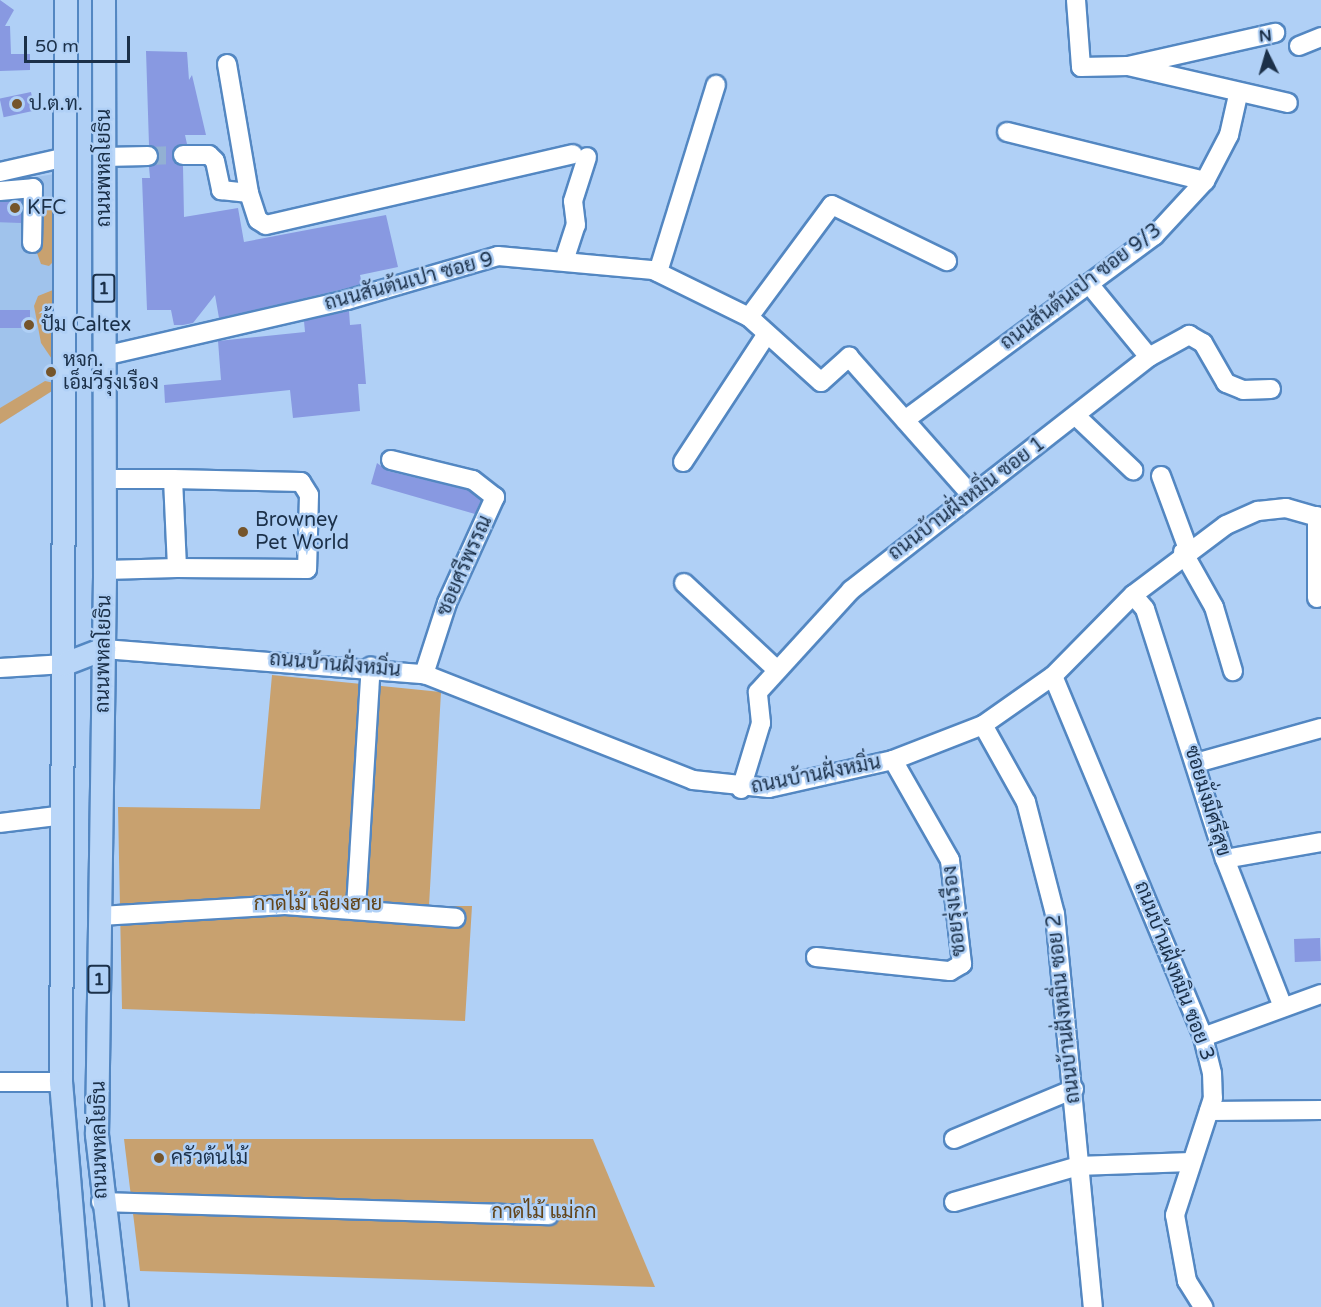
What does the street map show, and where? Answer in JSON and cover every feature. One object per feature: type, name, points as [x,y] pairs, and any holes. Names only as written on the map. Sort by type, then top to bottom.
[{"type":"main road","name":"ถนนพหลโยธิน","points":[[66,0],[65,664],[61,1082],[80,1307]]},
{"type":"main road","name":"ถนนพหลโยธิน","points":[[104,0],[105,570],[100,916],[100,1202],[117,1307]]},
{"type":"main road","points":[[65,664],[104,649]]},
{"type":"street","points":[[1076,0],[1081,67],[1128,66],[1275,33]]},
{"type":"street","points":[[1299,46],[1321,34]]},
{"type":"street","points":[[227,64],[249,193],[258,220],[266,225],[580,155],[573,201],[576,225],[564,261]]},
{"type":"street","points":[[1128,66],[1238,95],[1288,103]]},
{"type":"street","points":[[658,272],[716,85]]},
{"type":"street","name":"ถนนสันต้นเปา ซอย 9/3","points":[[905,420],[1154,236],[1205,181],[1229,135],[1238,95]]},
{"type":"street","points":[[1007,132],[1205,181]]},
{"type":"street","points":[[183,155],[209,155],[215,161],[221,190],[249,193]]},
{"type":"street","points":[[104,157],[148,156]]},
{"type":"street","points":[[0,172],[66,158]]},
{"type":"street","points":[[0,190],[33,188],[32,243]]},
{"type":"street","points":[[750,317],[832,205],[947,261]]},
{"type":"street","name":"ถนนสันต้นเปา ซอย 9","points":[[104,356],[347,300],[483,258],[564,261],[658,272],[750,317],[766,335],[821,382],[849,357],[970,494]]},
{"type":"street","points":[[1089,284],[1149,357]]},
{"type":"street","points":[[683,462],[766,335]]},
{"type":"street","name":"ถนนบ้านฝั่งหมิ่น ซอย 1","points":[[741,789],[761,723],[758,692],[777,670],[864,578],[970,494],[1076,417],[1149,357],[1189,335],[1203,343],[1226,383],[1243,390],[1271,389]]},
{"type":"street","points":[[1076,417],[1132,470]]},
{"type":"street","name":"ซอยศรีพรรณ","points":[[391,460],[473,480],[495,497],[447,603],[424,674]]},
{"type":"street","points":[[1161,476],[1186,551],[1214,607],[1233,671]]},
{"type":"street","points":[[105,479],[301,482],[309,495],[307,570],[177,568],[105,570]]},
{"type":"street","points":[[173,479],[177,568]]},
{"type":"street","name":"ถนนบ้านฝั่งหมิ่น","points":[[104,649],[371,666],[424,674],[693,780],[741,789],[769,788],[893,760],[983,725],[1053,676],[1133,595],[1186,551],[1258,511],[1286,508],[1319,517]]},
{"type":"street","points":[[1317,598],[1319,517]]},
{"type":"street","points":[[684,583],[777,670]]},
{"type":"street","name":"ซอยมั่งมีศรีสุข","points":[[1133,595],[1145,609],[1225,859],[1283,1007]]},
{"type":"street","points":[[0,668],[65,664]]},
{"type":"street","points":[[356,908],[371,666]]},
{"type":"street","name":"ถนนบ้านฝั่งหมิน ซอย 3","points":[[1053,676],[1203,1037],[1212,1073],[1209,1111],[1190,1162],[1175,1215],[1187,1281],[1203,1307]]},
{"type":"street","name":"ถนนบ้านฝั่งหมิ่น ซอย 2","points":[[983,725],[1026,802],[1052,899],[1074,1089],[1093,1307]]},
{"type":"street","points":[[1196,763],[1321,728]]},
{"type":"street","name":"ซอยรุ่งเรือง","points":[[816,957],[950,971],[962,964],[950,860],[893,760]]},
{"type":"street","points":[[0,823],[64,815]]},
{"type":"street","points":[[1225,859],[1321,842]]},
{"type":"street","points":[[100,916],[285,905],[356,908],[456,918]]},
{"type":"street","points":[[1203,1037],[1321,994]]},
{"type":"street","points":[[0,1082],[61,1082]]},
{"type":"street","points":[[954,1139],[1074,1089]]},
{"type":"street","points":[[1209,1111],[1321,1110]]},
{"type":"street","points":[[954,1202],[1079,1166],[1190,1162]]},
{"type":"street","points":[[100,1202],[549,1215]]},
{"type":"shaded area","name":"ปั้ม Caltex","points":[[54,174],[57,362],[52,391],[0,424],[0,183]]},
{"type":"green space","points":[[56,202],[55,260],[49,266],[41,264],[37,253],[38,203]]},
{"type":"green space","points":[[58,288],[56,365],[41,343],[34,306],[38,296]]},
{"type":"green space","points":[[45,381],[54,383],[52,391],[0,424],[0,408]]},
{"type":"green space","name":"กาดไม้ เจียงฮาย","points":[[272,675],[441,692],[429,906],[472,906],[465,1021],[122,1009],[118,807],[260,809]]},
{"type":"green space","name":"กาดไม้ แม่กก","points":[[124,1139],[593,1139],[655,1287],[140,1271]]},
{"type":"building","points":[[0,0],[14,10],[5,26],[10,26],[11,54],[30,54],[30,70],[0,71]]},
{"type":"building","points":[[146,51],[187,52],[189,80],[192,75],[206,135],[185,135],[187,144],[173,150],[174,161],[183,166],[184,217],[238,208],[244,242],[386,215],[398,267],[360,275],[362,284],[219,318],[215,295],[193,323],[183,325],[174,325],[171,310],[147,310],[142,178],[150,178],[149,167],[159,156],[149,145]]},
{"type":"building","name":"ป.ต.ท.","points":[[31,92],[35,111],[4,117],[0,99]]},
{"type":"building","points":[[0,199],[22,200],[21,223],[0,222]]},
{"type":"building","points":[[0,310],[30,310],[30,328],[0,328]]},
{"type":"building","points":[[349,311],[350,325],[361,324],[366,384],[358,384],[360,411],[293,418],[290,390],[165,403],[164,385],[221,380],[218,341],[305,332],[304,321]]},
{"type":"building","points":[[377,463],[388,471],[468,490],[481,500],[475,514],[371,484]]},
{"type":"building","points":[[1320,938],[1321,961],[1295,962],[1294,939]]},
{"type":"tunnel","points":[[148,156],[183,155]]},
{"type":"place","name":"ป.ต.ท.","points":[[17,104]]},
{"type":"place","name":"KFC","points":[[15,208]]},
{"type":"place","name":"ปั้ม Caltex","points":[[29,325]]},
{"type":"place","name":"หจก. เอ็มวีรุ่งเรือง","points":[[51,372]]},
{"type":"place","name":"Browney Pet World","points":[[243,532]]},
{"type":"place","name":"ครัวต้นไม้","points":[[159,1158]]}]
